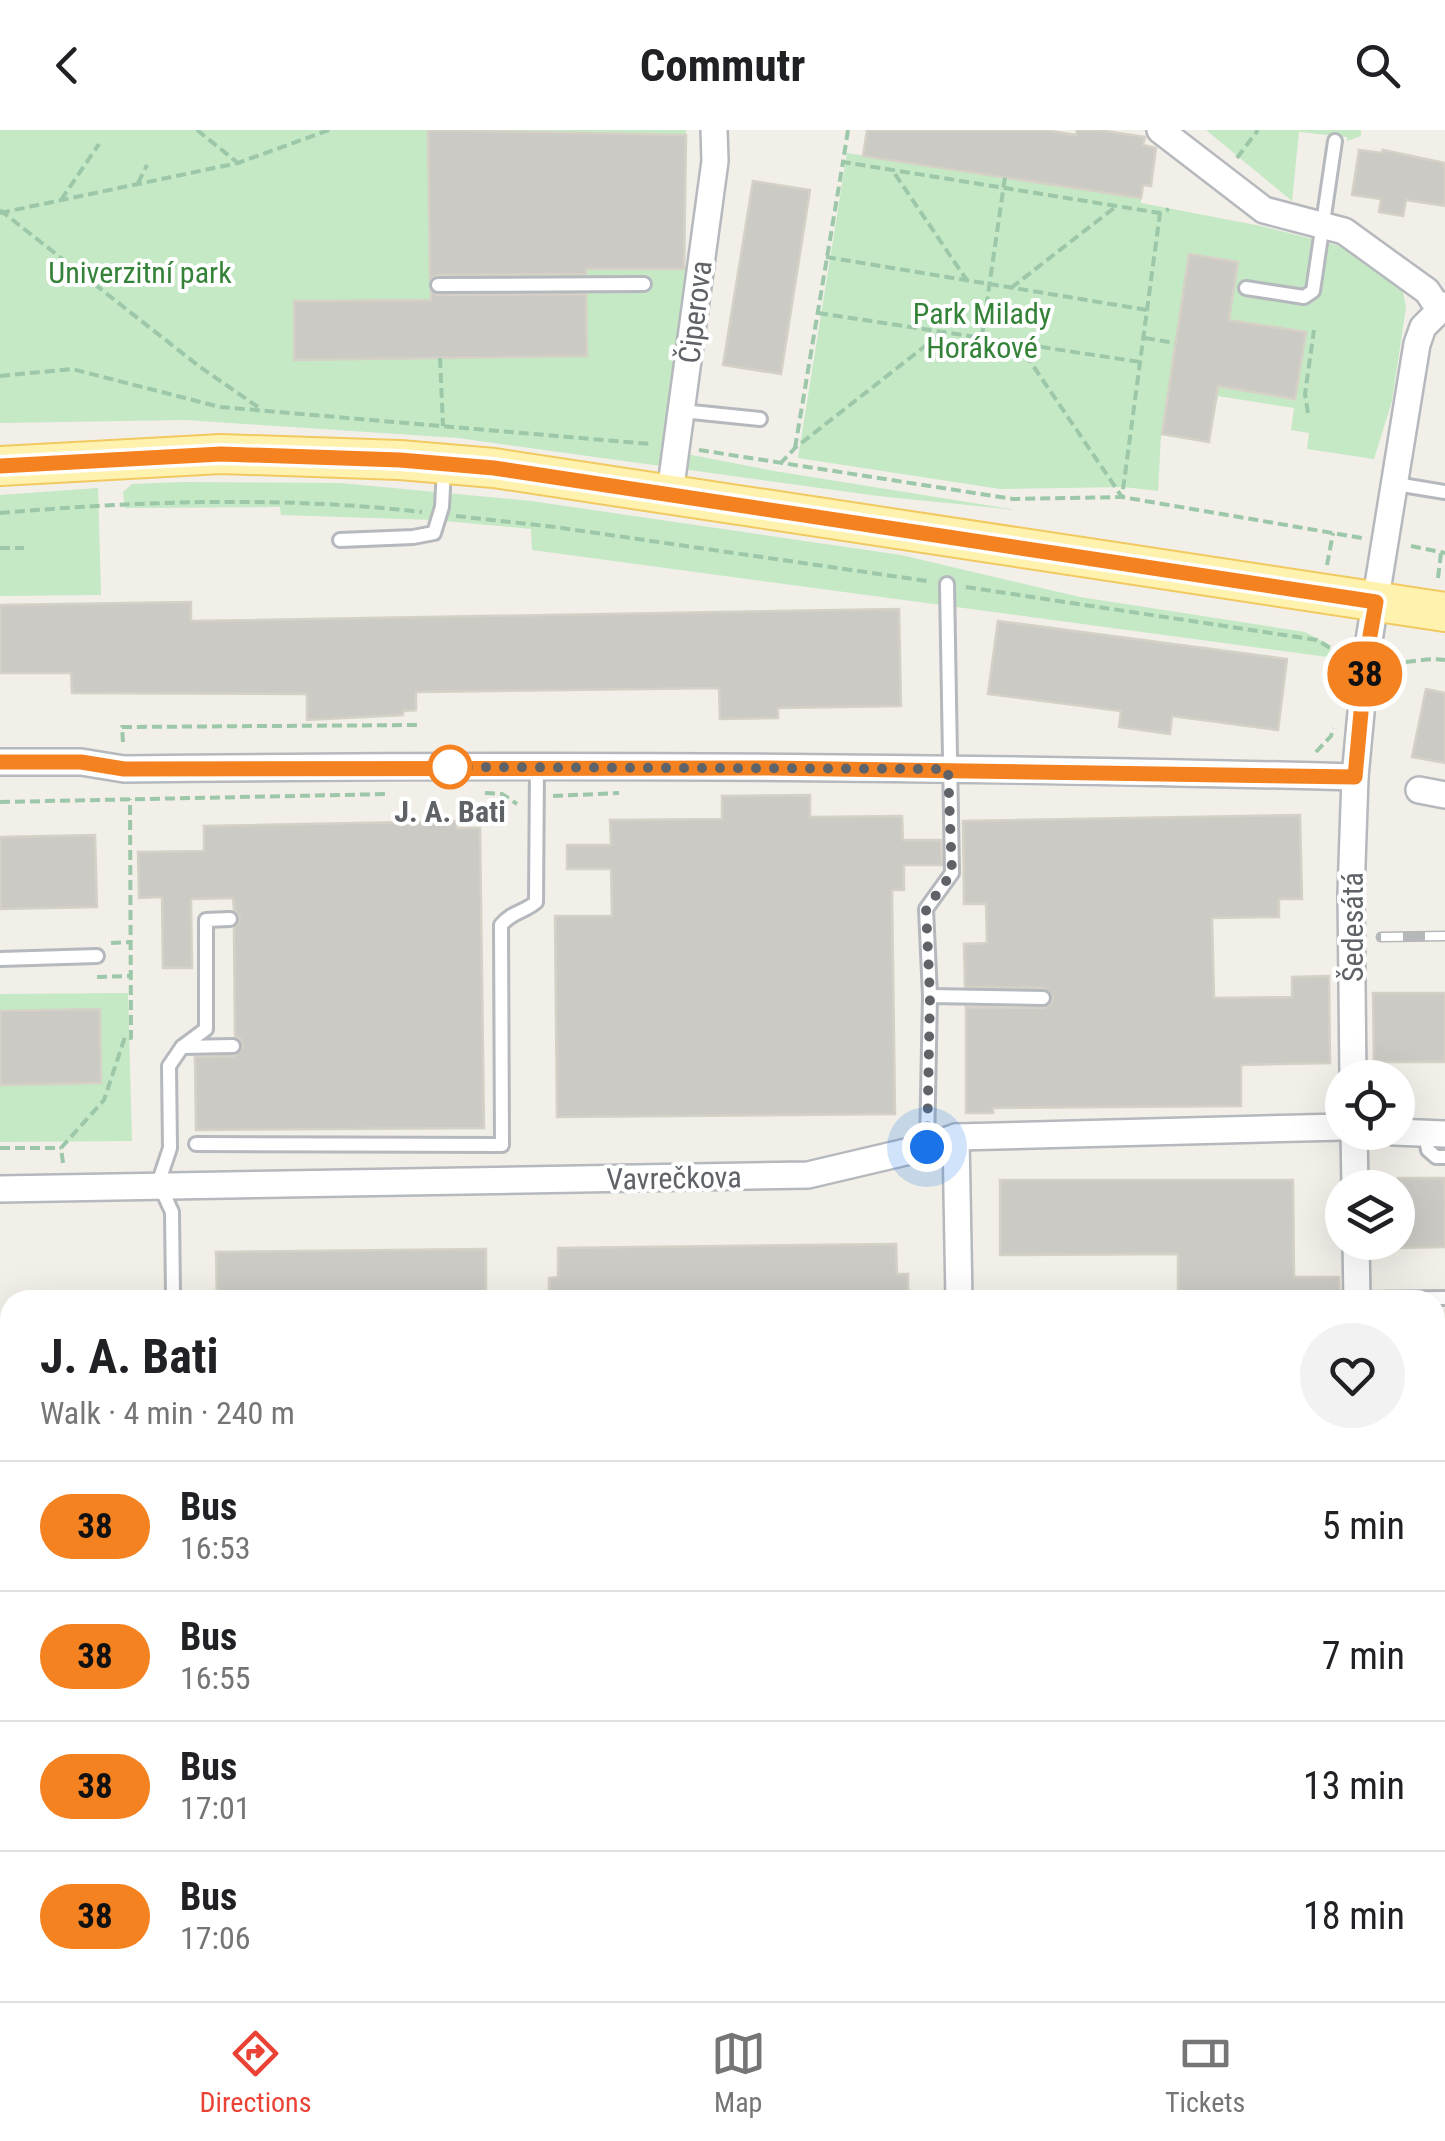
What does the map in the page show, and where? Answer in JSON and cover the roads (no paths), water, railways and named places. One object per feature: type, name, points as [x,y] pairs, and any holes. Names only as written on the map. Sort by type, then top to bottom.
[{"type":"main road","points":[[0,466],[444,445],[534,472],[1445,612]]},
{"type":"street","name":"Čiperova","points":[[670,493],[715,160],[714,130]]},
{"type":"street","points":[[1160,130],[1264,210],[1344,231],[1427,291],[1442,307]]},
{"type":"street","name":"Šedesátá","points":[[1353,1060],[1351,884],[1355,777],[1366,658],[1418,344],[1423,327],[1442,307]]},
{"type":"street","points":[[0,762],[81,762],[127,769],[538,766],[1355,777]]},
{"type":"street","points":[[1419,790],[1445,795]]},
{"type":"street","name":"Vavrečkova","points":[[0,1189],[808,1175],[956,1137],[1325,1127]]},
{"type":"street","points":[[956,1137],[959,1290]]},
{"type":"street","points":[[1356,1260],[1357,1290]]},
{"type":"lane","points":[[1246,288],[1304,297],[1313,291],[1334,141]]},
{"type":"lane","points":[[438,285],[644,284]]},
{"type":"lane","points":[[682,411],[760,419]]},
{"type":"lane","points":[[340,540],[428,536],[438,526],[444,445]]},
{"type":"lane","points":[[1396,484],[1445,492]]},
{"type":"lane","points":[[927,1147],[930,996],[926,909],[952,873],[947,584]]},
{"type":"lane","points":[[196,1144],[502,1145],[501,925],[512,912],[536,902],[538,766]]},
{"type":"lane","points":[[173,1290],[172,1212],[160,1188],[170,1148],[169,1066],[182,1046],[206,1029],[206,920],[230,920]]},
{"type":"lane","points":[[0,959],[97,950]]},
{"type":"lane","points":[[930,996],[1043,998]]},
{"type":"lane","points":[[182,1046],[233,1046]]},
{"type":"lane","points":[[1435,1134],[1428,1150],[1436,1158],[1445,1157]]},
{"type":"railway","points":[[1381,937],[1445,936]]},
{"type":"place","name":"J. A. Bati","points":[[450,767]]},
{"type":"park label","name":"Univerzitní park","points":[[140,272]]},
{"type":"park label","name":"Park Milady Horákové","points":[[982,330]]}]
